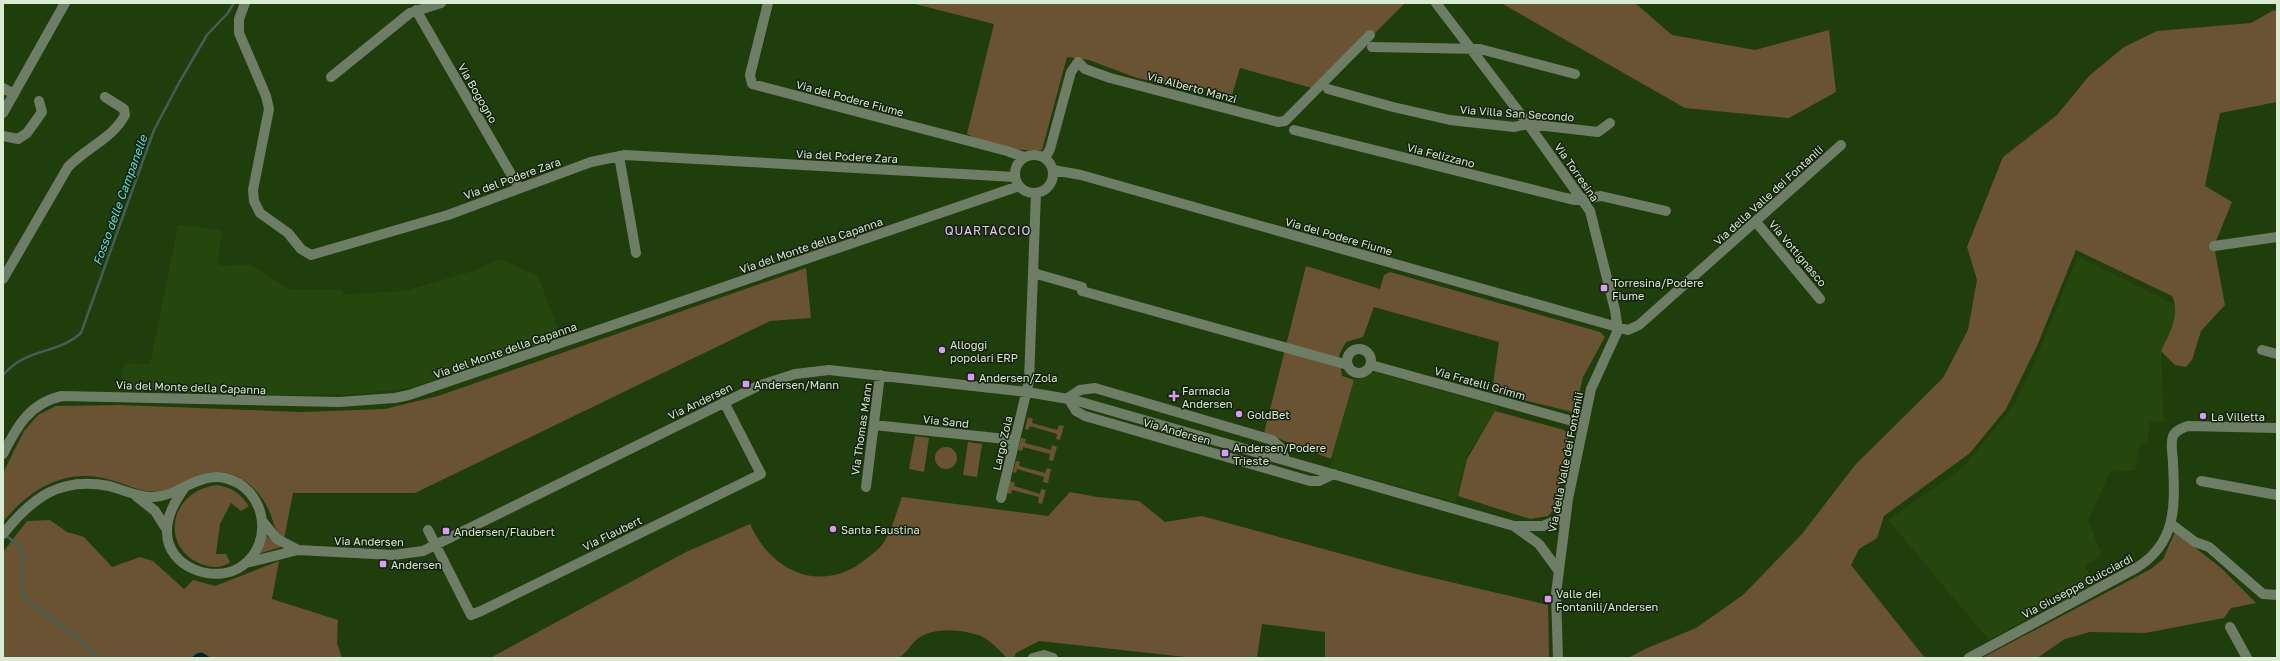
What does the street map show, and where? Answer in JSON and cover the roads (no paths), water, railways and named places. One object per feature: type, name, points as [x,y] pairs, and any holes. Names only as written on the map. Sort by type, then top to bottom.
[{"type":"street","points":[[3,113],[65,3]]},
{"type":"street","name":"Via del Podere Zara","points":[[245,3],[238,23],[239,33],[266,96],[269,109],[253,190],[254,201],[260,213],[288,233],[304,251],[315,254],[390,233],[448,214],[591,162],[619,156],[651,155],[1017,182]]},
{"type":"street","points":[[331,77],[416,10],[441,3]]},
{"type":"street","name":"Via del Podere Fiume","points":[[768,3],[750,75],[750,81],[753,85],[1002,150],[1024,158]]},
{"type":"street","name":"Via Torresina","points":[[1436,3],[1583,199],[1593,220],[1618,328]]},
{"type":"street","name":"Via Bogogno","points":[[416,10],[519,188]]},
{"type":"street","name":"Via Alberto Manzi","points":[[1045,158],[1050,149],[1071,72],[1078,62],[1085,69],[1110,78],[1278,122],[1285,121],[1370,35]]},
{"type":"street","points":[[1372,47],[1480,49],[1576,74]]},
{"type":"street","points":[[3,88],[14,94]]},
{"type":"street","name":"Via Villa San Secondo","points":[[1328,89],[1393,107],[1450,120],[1514,127],[1528,124],[1598,132],[1610,123]]},
{"type":"street","points":[[3,279],[68,167],[79,155],[120,126],[125,115],[124,109],[105,97]]},
{"type":"street","points":[[3,136],[18,139],[27,133],[42,112],[39,101]]},
{"type":"street","name":"Via Felizzano","points":[[1294,130],[1575,200],[1601,196],[1666,211]]},
{"type":"street","name":"Via della Valle dei Fontanili","points":[[1558,658],[1555,630],[1558,570],[1565,517],[1583,424],[1593,383],[1614,343],[1618,328],[1630,329],[1639,325],[1841,145]]},
{"type":"street","points":[[1035,154],[1045,158],[1053,170],[1049,185],[1043,191],[1036,193],[1026,192],[1017,182],[1017,164],[1024,158],[1035,154]]},
{"type":"street","points":[[619,156],[636,253]]},
{"type":"street","name":"Via del Podere Fiume","points":[[1053,170],[1081,175],[1618,328]]},
{"type":"street","name":"Via del Monte della Capanna","points":[[3,454],[16,429],[29,412],[47,400],[62,396],[339,402],[396,398],[409,395],[1017,182]]},
{"type":"street","name":"Largo Zola","points":[[1001,498],[1027,392],[1031,342],[1036,193]]},
{"type":"street","name":"Via Vottignasco","points":[[1756,222],[1820,299]]},
{"type":"street","points":[[2214,246],[2277,237]]},
{"type":"street","points":[[1037,274],[1082,287],[1082,291],[1348,366],[1353,371],[1360,373],[1367,371],[1371,365],[1368,353],[1357,349],[1350,354],[1348,366]]},
{"type":"street","points":[[2262,350],[2277,354]]},
{"type":"street","name":"Via Fratelli Grimm","points":[[1371,365],[1583,424]]},
{"type":"street","name":"Via Andersen","points":[[135,495],[155,511],[167,530],[170,545],[178,557],[189,567],[200,572],[217,574],[227,573],[246,562],[298,550],[399,555],[420,552],[767,382],[805,372],[829,370],[1068,398],[1285,459],[1514,526],[1543,526],[1565,517]]},
{"type":"street","name":"Via Thomas Mann","points":[[866,487],[880,375]]},
{"type":"street","name":"Via Andersen","points":[[1068,398],[1080,390],[1095,388],[1268,438],[1277,444],[1285,459]]},
{"type":"street","name":"Via Andersen","points":[[1068,398],[1076,410],[1085,416],[1201,450],[1310,481],[1319,481],[1334,474]]},
{"type":"street","name":"Via Flaubert","points":[[437,545],[471,615],[761,474],[724,402]]},
{"type":"street","name":"Via Sand","points":[[874,425],[1015,440]]},
{"type":"street","name":"Via Giuseppe Guicciardi","points":[[1969,658],[2144,564],[2158,550],[2171,524],[2175,497],[2172,440],[2175,432],[2188,426],[2277,428]]},
{"type":"street","name":"Via Andersen","points":[[5,531],[33,501],[50,491],[60,488],[94,484],[114,488],[135,495],[161,496],[185,487],[198,480],[225,478],[244,487],[255,498],[262,512],[263,522],[257,546],[246,562]]},
{"type":"street","points":[[2201,480],[2277,495]]},
{"type":"street","points":[[167,530],[174,503],[185,487]]},
{"type":"street","name":"Via Andersen","points":[[263,522],[277,539],[298,550]]},
{"type":"street","points":[[2171,524],[2195,542],[2209,547],[2263,594],[2277,595]]},
{"type":"street","name":"Via Andersen","points":[[1514,526],[1539,544],[1558,570]]},
{"type":"street","points":[[428,530],[437,545]]},
{"type":"street","points":[[2230,627],[2247,658]]},
{"type":"street","points":[[1033,658],[1044,654],[1053,658]]},
{"type":"water","points":[[202,652],[212,658],[190,658],[197,653]]},
{"type":"waterway","name":"Fosso delle Campanelle","points":[[3,375],[12,366],[22,360],[62,345],[81,333],[154,130],[207,35],[227,14],[234,3]]},
{"type":"waterway","points":[[5,535],[17,544],[23,553],[22,589],[26,600],[74,635],[100,658]]},
{"type":"place","name":"Torresina/Podere Fiume","points":[[1604,288]]},
{"type":"place","name":"Alloggi popolari ERP","points":[[942,350]]},
{"type":"place","name":"Andersen/Zola","points":[[971,377]]},
{"type":"place","name":"Andersen/Mann","points":[[746,384]]},
{"type":"place","name":"Farmacia Andersen","points":[[1174,396]]},
{"type":"place","name":"GoldBet","points":[[1239,414]]},
{"type":"place","name":"La Villetta","points":[[2203,416]]},
{"type":"place","name":"Andersen/Podere Trieste","points":[[1225,453]]},
{"type":"place","name":"Santa Faustina","points":[[833,529]]},
{"type":"place","name":"Andersen/Flaubert","points":[[446,531]]},
{"type":"place","name":"Andersen","points":[[383,564]]},
{"type":"place","name":"Valle dei Fontanili/Andersen","points":[[1548,599]]},
{"type":"district","name":"QUARTACCIO","points":[[988,230]]}]
